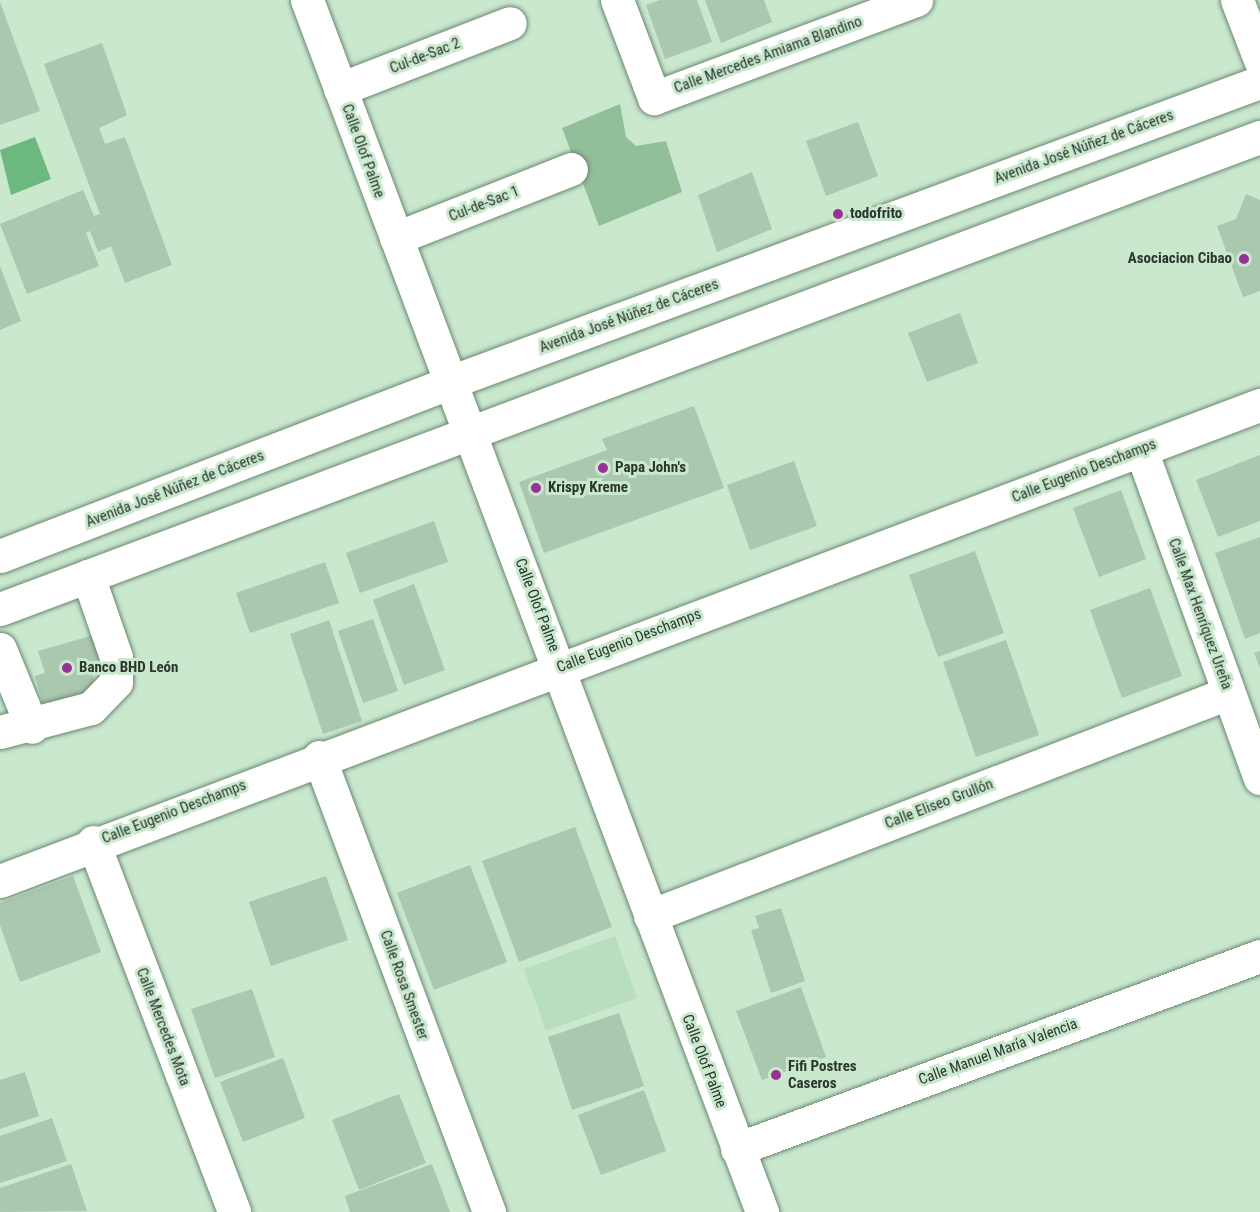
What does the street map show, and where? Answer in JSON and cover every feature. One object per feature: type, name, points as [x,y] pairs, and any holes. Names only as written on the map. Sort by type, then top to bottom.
[{"type":"street","name":"Calle Olof Palme","points":[[307,0],[396,238],[453,381],[650,916],[762,1212]]},
{"type":"street","name":"Calle Mercedes Amiama Blandino","points":[[617,0],[654,98],[916,0]]},
{"type":"street","points":[[1237,0],[1260,60]]},
{"type":"street","name":"Cul-de-Sac 2","points":[[340,89],[510,23]]},
{"type":"street","name":"Avenida José Núñez de Cáceres","points":[[0,556],[453,381],[1260,82]]},
{"type":"street","points":[[0,609],[1260,136]]},
{"type":"street","name":"Cul-de-Sac 1","points":[[396,238],[571,170]]},
{"type":"street","name":"Calle Eugenio Deschamps","points":[[0,881],[93,842],[1260,405]]},
{"type":"street","name":"Calle Max Henríquez Ureña","points":[[1141,450],[1260,778]]},
{"type":"street","points":[[0,732],[32,727],[91,708],[116,682],[116,657],[88,576]]},
{"type":"street","points":[[0,649],[32,727]]},
{"type":"street","name":"Calle Eliseo Grullón","points":[[650,916],[1228,693]]},
{"type":"street","name":"Calle Rosa Smester","points":[[320,757],[489,1212]]},
{"type":"street","name":"Calle Mercedes Mota","points":[[93,842],[234,1212]]},
{"type":"street","name":"Calle Manuel María Valencia","points":[[737,1149],[1260,956]]},
{"type":"shaded area","points":[[620,104],[626,137],[636,146],[666,141],[682,192],[599,226],[562,128]]},
{"type":"shaded area","points":[[35,137],[51,179],[11,195],[0,150]]},
{"type":"shaded area","points":[[615,936],[637,998],[546,1031],[524,969]]},
{"type":"building","points":[[660,0],[697,0],[712,42],[665,59],[646,5]]},
{"type":"building","points":[[705,0],[764,0],[772,22],[721,43]]},
{"type":"building","points":[[0,2],[40,111],[0,125]]},
{"type":"building","points":[[102,43],[127,115],[99,128],[105,144],[125,137],[172,265],[125,283],[111,246],[98,252],[90,231],[86,233],[99,266],[27,294],[0,224],[83,190],[94,216],[100,214],[44,64]]},
{"type":"building","points":[[858,122],[878,176],[826,196],[806,141]]},
{"type":"building","points":[[752,172],[772,229],[717,252],[698,195]]},
{"type":"building","name":"Asociacion Cibao","points":[[1246,194],[1260,200],[1260,291],[1243,297],[1217,226],[1236,219]]},
{"type":"building","points":[[0,266],[21,321],[0,330]]},
{"type":"building","points":[[960,313],[978,363],[927,382],[908,333]]},
{"type":"building","points":[[694,406],[724,488],[544,553],[519,482],[607,450],[602,439]]},
{"type":"building","points":[[1260,455],[1260,521],[1218,537],[1196,480]]},
{"type":"building","points":[[794,461],[817,526],[750,550],[727,485]]},
{"type":"building","points":[[1121,490],[1146,559],[1099,577],[1073,508]]},
{"type":"building","points":[[434,521],[448,562],[360,593],[346,553]]},
{"type":"building","points":[[1260,537],[1260,633],[1245,639],[1215,553]]},
{"type":"building","points":[[975,551],[1004,633],[938,657],[909,575]]},
{"type":"building","points":[[325,562],[339,603],[250,633],[236,593]]},
{"type":"building","points":[[414,584],[445,670],[404,685],[373,600]]},
{"type":"building","points":[[1150,588],[1182,676],[1122,698],[1090,610]]},
{"type":"building","points":[[373,619],[398,691],[363,703],[338,631]]},
{"type":"building","points":[[329,620],[362,721],[323,734],[290,634]]},
{"type":"building","name":"Banco BHD León","points":[[101,633],[107,654],[89,664],[97,689],[44,706],[35,676],[45,673],[38,651]]},
{"type":"building","points":[[1006,640],[1039,735],[976,757],[943,662]]},
{"type":"building","points":[[1260,651],[1260,668],[1254,653]]},
{"type":"building","points":[[575,827],[612,927],[519,962],[482,861]]},
{"type":"building","points":[[470,865],[507,962],[434,990],[397,893]]},
{"type":"building","points":[[73,876],[101,952],[20,982],[0,925],[0,903]]},
{"type":"building","points":[[326,876],[348,940],[271,966],[249,902]]},
{"type":"building","points":[[781,908],[805,981],[771,993],[751,930],[759,928],[755,916]]},
{"type":"building","points":[[801,987],[826,1057],[762,1080],[736,1011]]},
{"type":"building","points":[[252,989],[275,1057],[215,1078],[191,1009]]},
{"type":"building","points":[[619,1013],[644,1086],[572,1110],[548,1037]]},
{"type":"building","points":[[283,1058],[305,1118],[243,1142],[220,1082]]},
{"type":"building","points":[[25,1072],[39,1116],[0,1129],[0,1080]]},
{"type":"building","points":[[644,1090],[666,1151],[601,1175],[578,1115]]},
{"type":"building","points":[[399,1094],[426,1163],[359,1190],[332,1120]]},
{"type":"building","points":[[52,1118],[67,1161],[0,1183],[0,1136]]},
{"type":"building","points":[[71,1164],[87,1211],[0,1212],[0,1188]]},
{"type":"building","points":[[432,1164],[450,1212],[350,1212],[345,1196]]},
{"type":"place","name":"todofrito","points":[[838,214]]},
{"type":"place","name":"Asociacion Cibao","points":[[1244,259]]},
{"type":"place","name":"Papa John's","points":[[603,468]]},
{"type":"place","name":"Krispy Kreme","points":[[536,488]]},
{"type":"place","name":"Banco BHD León","points":[[67,668]]},
{"type":"place","name":"Fifi Postres Caseros","points":[[776,1075]]}]
